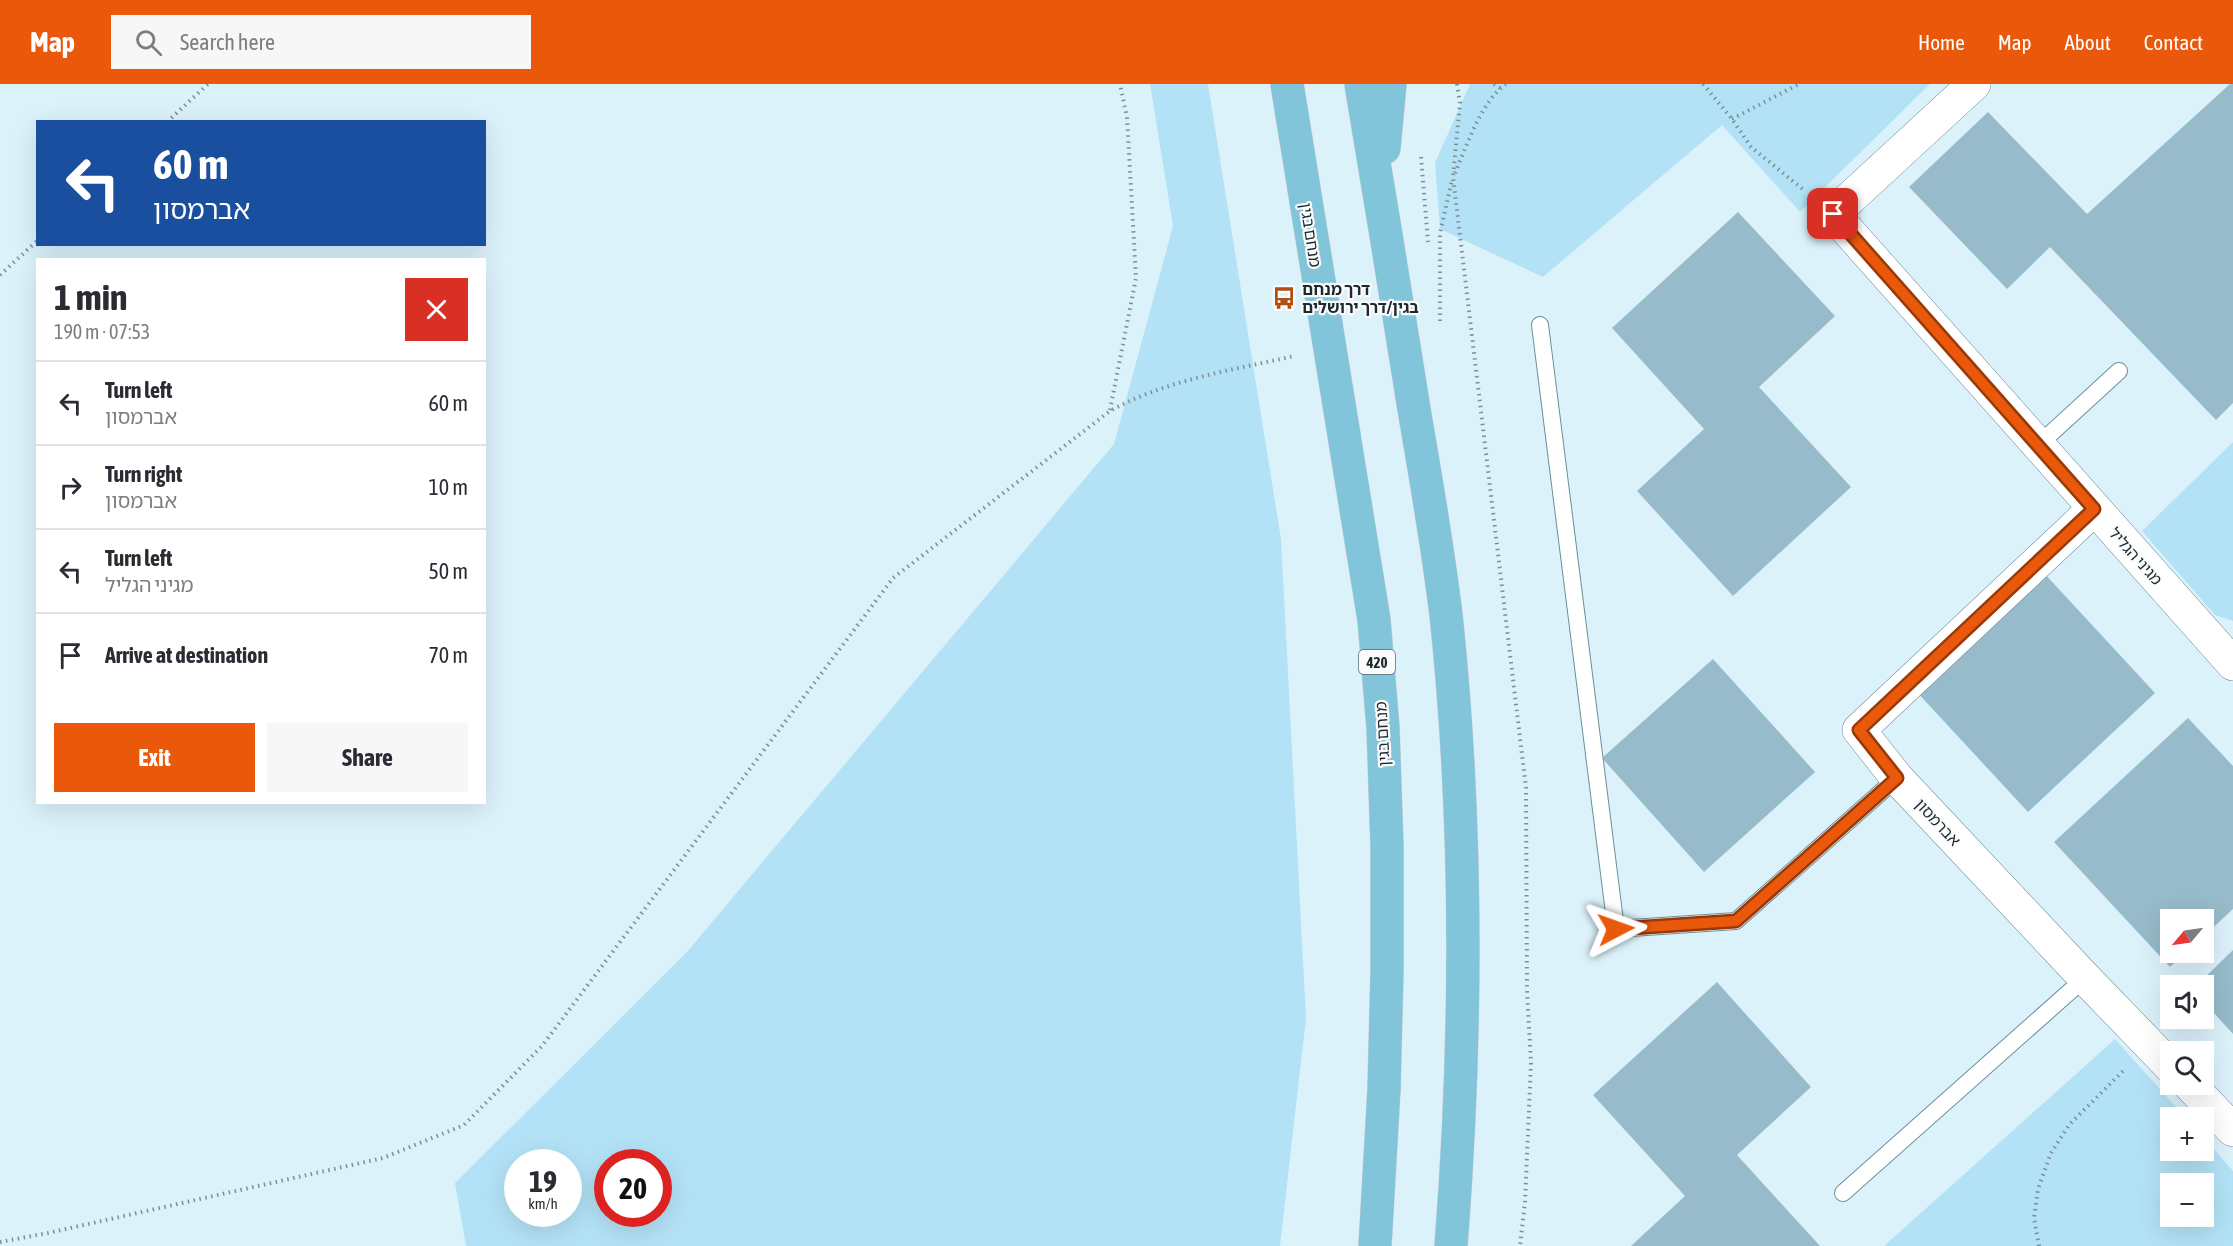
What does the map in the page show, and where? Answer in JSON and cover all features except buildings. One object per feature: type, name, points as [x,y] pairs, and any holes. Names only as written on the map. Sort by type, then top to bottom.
[{"type":"main road","name":"מנחם בגין","points":[[1287,84],[1374,620],[1383,728],[1387,846],[1387,971],[1384,1089],[1375,1246]]},
{"type":"main road","points":[[1361,84],[1447,621],[1456,732],[1461,839],[1461,1054],[1459,1146],[1451,1246]]},
{"type":"main road","points":[[1380,201],[1390,84]]},
{"type":"street","points":[[1833,214],[1974,84]]},
{"type":"street","name":"מגיני הגליל","points":[[1833,214],[2233,664]]},
{"type":"street","name":"אברמסון","points":[[2094,509],[1859,730],[1897,778],[2160,1055]]},
{"type":"street","points":[[2200,1095],[2233,1130]]},
{"type":"lane","points":[[1540,325],[1616,929],[1736,921],[1897,778]]},
{"type":"lane","points":[[2037,446],[2119,371]]},
{"type":"lane","points":[[1843,1193],[2085,978]]},
{"type":"path","points":[[169,120],[208,84]]},
{"type":"path","points":[[1110,411],[1137,278],[1127,117],[1120,84]]},
{"type":"path","points":[[1440,325],[1440,232],[1453,177],[1460,104],[1457,84]]},
{"type":"path","points":[[1494,84],[1500,88]]},
{"type":"path","points":[[1506,84],[1500,88],[1477,122],[1453,177],[1526,788],[1527,991],[1531,1063],[1525,1202],[1520,1246]]},
{"type":"path","points":[[1703,84],[1732,119],[1751,147],[1833,214]]},
{"type":"path","points":[[1732,119],[1799,84]]},
{"type":"path","points":[[0,275],[36,242]]},
{"type":"path","points":[[0,1242],[382,1158],[464,1125],[542,1046],[893,578],[1110,411],[1137,396],[1199,378],[1329,348]]},
{"type":"path","points":[[2039,1246],[2034,1218],[2038,1188],[2052,1153],[2068,1125],[2160,1055]]},
{"type":"shaded area","points":[[1150,84],[1208,84],[1281,539],[1306,1018],[1280,1246],[466,1246],[455,1183],[686,953],[1114,444],[1173,226]]},
{"type":"shaded area","points":[[1470,84],[1930,84],[1800,212],[1722,125],[1543,277],[1440,229],[1435,163]]},
{"type":"shaded area","points":[[2233,442],[2233,621],[2215,615],[2142,531]]},
{"type":"shaded area","points":[[2115,1039],[2160,1089],[2160,1095],[2165,1095],[2176,1107],[2160,1107],[2160,1161],[2214,1161],[2214,1149],[2233,1171],[2233,1246],[1884,1246]]},
{"type":"place","name":"דרך מנחם בגין/דרך ירושלים","points":[[1284,298]]},
{"type":"route","points":[[1616,929],[1736,921],[1897,778],[1859,730],[2094,509],[1833,214]]}]
